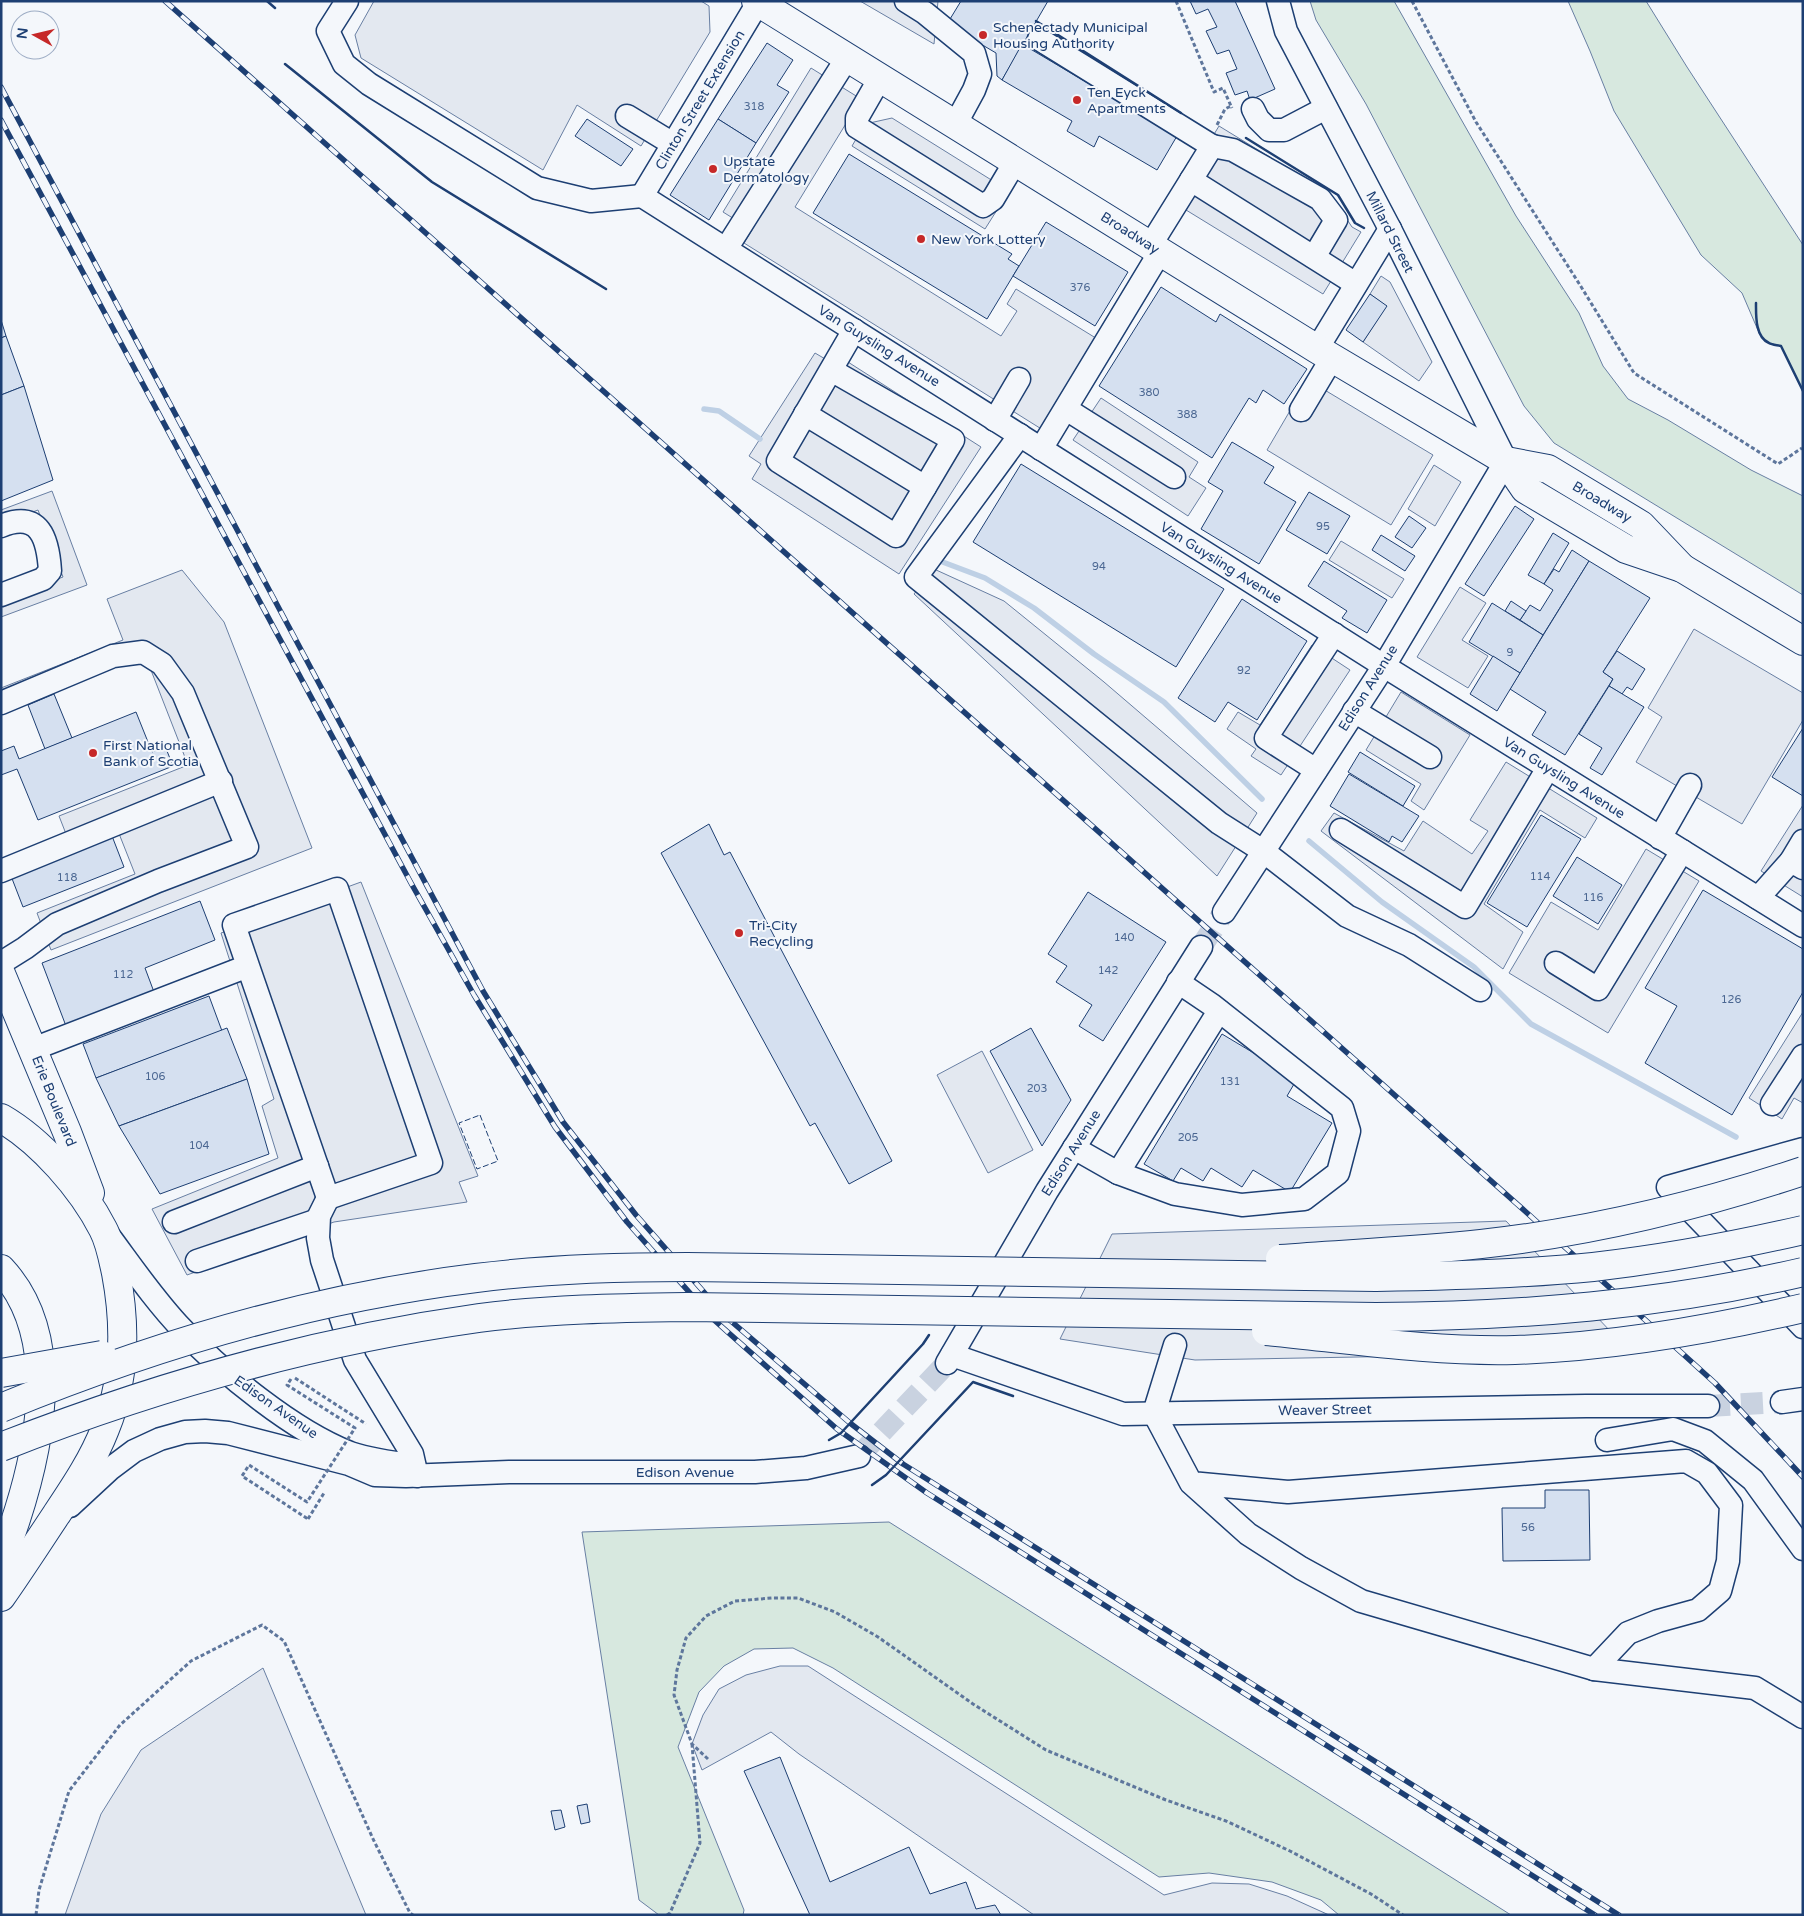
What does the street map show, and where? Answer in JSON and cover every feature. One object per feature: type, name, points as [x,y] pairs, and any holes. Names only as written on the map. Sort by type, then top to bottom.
[{"type":"main road","name":"Broadway","points":[[758,2],[1324,354],[1506,461],[1548,469],[1633,520],[1641,525],[1682,568],[1803,641]]},
{"type":"main road","name":"Erie Boulevard","points":[[1,974],[33,1049],[104,1230]]},
{"type":"main road","points":[[1,1118],[37,1146],[64,1172],[104,1230],[114,1263],[123,1333],[122,1368],[116,1398],[105,1430],[91,1460],[1,1597]]},
{"type":"main road","points":[[1081,1272],[1429,1249],[1534,1237],[1656,1213],[1708,1200],[1803,1171]]},
{"type":"main road","points":[[1,1373],[194,1337],[298,1311],[405,1289],[476,1278],[546,1271],[618,1267],[697,1267],[1376,1277],[1501,1274],[1592,1267],[1655,1259],[1803,1230]]},
{"type":"main road","points":[[1,1269],[19,1292],[31,1318],[38,1344],[40,1374],[39,1403],[24,1496],[1,1561]]},
{"type":"main road","points":[[1,1447],[150,1393],[262,1360],[342,1342],[472,1320],[549,1311],[687,1307],[1376,1317],[1494,1314],[1597,1307],[1660,1299],[1803,1272]]},
{"type":"main road","points":[[1080,1312],[1402,1345],[1506,1350],[1643,1338],[1701,1329],[1803,1308]]},
{"type":"main road","points":[[1,1408],[92,1372],[194,1337]]},
{"type":"main road","points":[[1,1466],[150,1393]]},
{"type":"street","points":[[347,1],[328,30],[344,64],[369,84],[537,188],[591,201],[642,196]]},
{"type":"street","points":[[906,1],[925,13],[974,53],[980,74],[974,90],[955,125]]},
{"type":"street","name":"Millard Street","points":[[1278,1],[1286,31],[1390,229],[1506,461]]},
{"type":"street","name":"Clinton Street Extension","points":[[642,196],[758,2]]},
{"type":"street","points":[[1039,39],[1320,199],[1336,220],[1314,257]]},
{"type":"street","points":[[726,250],[847,58]]},
{"type":"street","points":[[880,78],[857,118],[857,127],[983,206],[993,199],[1015,162]]},
{"type":"street","points":[[1253,110],[1258,119],[1269,130],[1284,130],[1326,108]]},
{"type":"street","points":[[627,116],[673,144]]},
{"type":"street","points":[[1041,449],[1155,249],[1212,139]]},
{"type":"street","points":[[1190,180],[1356,284]]},
{"type":"street","name":"Van Guysling Avenue","points":[[642,196],[1384,666],[1803,926]]},
{"type":"street","points":[[1301,410],[1356,284],[1390,229]]},
{"type":"street","points":[[831,370],[953,440],[896,536],[778,461],[854,330]]},
{"type":"street","points":[[995,420],[1019,379]]},
{"type":"street","points":[[1066,408],[1174,477]]},
{"type":"street","points":[[805,414],[925,487]]},
{"type":"street","points":[[1020,436],[916,577],[1219,822],[1264,851],[1347,916],[1409,945],[1480,990]]},
{"type":"street","name":"Edison Avenue","points":[[1224,912],[1384,666],[1506,461]]},
{"type":"street","points":[[1,526],[11,522],[24,521],[37,527],[45,538],[49,551],[50,571],[43,579],[1,595]]},
{"type":"street","points":[[1,539],[22,533],[31,536],[36,544],[37,558],[32,572],[1,586]]},
{"type":"street","points":[[1316,770],[1266,738],[1334,634]]},
{"type":"street","points":[[1,703],[113,656],[143,652],[162,664],[183,693],[247,847],[158,881],[58,924],[1,963]]},
{"type":"street","points":[[1354,711],[1430,756]]},
{"type":"street","points":[[1341,830],[1465,907],[1548,768]]},
{"type":"street","points":[[1,871],[221,781]]},
{"type":"street","points":[[1660,838],[1690,785]]},
{"type":"street","points":[[1758,898],[1797,864],[1803,841]]},
{"type":"street","points":[[1556,963],[1598,989],[1682,851]]},
{"type":"street","points":[[328,1198],[234,925],[337,889],[431,1163],[328,1198],[319,1216],[318,1238],[322,1260],[355,1360],[404,1439],[416,1470]]},
{"type":"street","name":"Edison Avenue","points":[[950,1359],[1074,1148],[1201,947]]},
{"type":"street","points":[[33,1049],[248,966]]},
{"type":"street","points":[[1074,1148],[1118,1173],[1174,1194],[1242,1204],[1304,1199],[1338,1173],[1349,1131],[1342,1108],[1219,1011],[1178,982]]},
{"type":"street","points":[[1118,1173],[1219,1011]]},
{"type":"street","points":[[1772,1104],[1803,1056]]},
{"type":"street","points":[[1803,1149],[1668,1187],[1803,1327]]},
{"type":"street","points":[[174,1222],[317,1166]]},
{"type":"street","points":[[197,1261],[318,1220]]},
{"type":"street","name":"Edison Avenue","points":[[104,1230],[181,1328],[203,1352],[261,1398],[308,1431],[351,1453],[401,1464],[416,1470]]},
{"type":"street","points":[[1175,1345],[1154,1413],[1191,1483],[1248,1534],[1300,1568],[1361,1601],[1594,1669],[1755,1688],[1803,1717]]},
{"type":"street","name":"Weaver Street","points":[[950,1359],[1123,1414],[1708,1406]]},
{"type":"street","points":[[1604,1406],[1608,1467]]},
{"type":"street","points":[[1607,1440],[1673,1429],[1705,1442],[1753,1480],[1803,1548]]},
{"type":"street","name":"Edison Avenue","points":[[35,1547],[66,1510],[110,1469],[134,1451],[160,1439],[185,1432],[228,1433],[350,1464],[375,1476],[416,1470],[755,1472],[806,1468],[860,1456]]},
{"type":"street","points":[[1191,1483],[1288,1492],[1686,1461],[1708,1473],[1731,1505],[1728,1561],[1720,1591],[1698,1610],[1628,1632],[1594,1669]]},
{"type":"path","points":[[1176,1],[1214,92],[1223,88],[1230,106]]},
{"type":"path","points":[[1412,1],[1476,122],[1634,373],[1778,464],[1802,448]]},
{"type":"path","points":[[1212,139],[1225,109]]},
{"type":"path","points":[[324,1493],[308,1519],[242,1476],[249,1465],[307,1502],[354,1428],[287,1385],[293,1376],[366,1424]]},
{"type":"path","points":[[667,1915],[670,1913],[700,1843],[692,1744],[674,1695],[677,1670],[686,1638],[706,1616],[736,1601],[772,1598],[798,1598],[835,1612],[878,1637],[973,1704],[1046,1750],[1166,1800],[1226,1821],[1290,1851],[1371,1894],[1403,1915]]},
{"type":"path","points":[[36,1915],[39,1890],[69,1791],[120,1726],[190,1661],[262,1625],[284,1641],[374,1841],[410,1913],[413,1915]]},
{"type":"path","points":[[692,1744],[708,1759]]},
{"type":"shaded area","points":[[374,1],[701,1],[709,6],[710,32],[641,146],[577,105],[543,170],[361,58],[355,35]]},
{"type":"shaded area","points":[[860,1],[938,1],[934,44]]},
{"type":"shaded area","points":[[1310,1],[1394,1],[1516,216],[1579,313],[1603,366],[1628,399],[1668,420],[1751,470],[1803,496],[1803,595],[1554,443],[1524,406],[1366,104],[1316,20]]},
{"type":"shaded area","points":[[1568,1],[1646,1],[1803,245],[1803,391],[1781,346],[1768,343],[1760,335],[1742,293],[1701,255],[1614,111]]},
{"type":"shaded area","points":[[811,68],[861,99],[795,207],[1001,336],[1017,311],[1007,304],[1016,289],[1099,340],[1043,430],[744,243],[752,230],[723,212]]},
{"type":"shaded area","points":[[892,118],[1009,191],[985,229],[852,146],[865,124]]},
{"type":"shaded area","points":[[1219,126],[1330,194],[1352,227],[1361,232],[1323,294],[1173,202]]},
{"type":"shaded area","points":[[1381,276],[1390,282],[1432,362],[1419,381],[1363,342],[1386,306],[1370,294]]},
{"type":"shaded area","points":[[815,353],[832,363],[837,355],[981,447],[899,574],[752,479],[761,464],[749,456]]},
{"type":"shaded area","points":[[1308,380],[1433,455],[1391,525],[1267,450]]},
{"type":"shaded area","points":[[1101,398],[1198,462],[1189,477],[1206,488],[1188,516],[1073,440]]},
{"type":"shaded area","points":[[1434,465],[1461,482],[1435,526],[1408,509]]},
{"type":"shaded area","points":[[52,491],[87,585],[1,617],[1,601],[63,577],[38,510],[1,524],[1,510]]},
{"type":"shaded area","points":[[1341,541],[1404,579],[1392,598],[1329,560]]},
{"type":"shaded area","points":[[934,569],[1004,601],[1104,682],[1257,813],[1217,876],[914,594]]},
{"type":"shaded area","points":[[182,570],[224,622],[312,848],[51,950],[37,913],[135,874],[114,821],[68,839],[59,816],[188,765],[140,642],[1,696],[1,688],[123,640],[107,599]]},
{"type":"shaded area","points":[[1460,587],[1486,603],[1462,640],[1488,656],[1468,688],[1417,657]]},
{"type":"shaded area","points":[[1694,629],[1803,693],[1803,720],[1742,824],[1636,762],[1662,717],[1648,708]]},
{"type":"shaded area","points":[[1312,645],[1350,670],[1281,775],[1251,756],[1256,749],[1227,729],[1238,712],[1260,725]]},
{"type":"shaded area","points":[[1401,692],[1470,735],[1424,810],[1411,801],[1421,784],[1366,750]]},
{"type":"shaded area","points":[[1506,762],[1597,818],[1585,838],[1540,810],[1484,904],[1523,932],[1503,969],[1321,831],[1334,813],[1404,851],[1423,821],[1472,854],[1488,831],[1470,820]]},
{"type":"shaded area","points":[[1803,805],[1803,897],[1761,871]]},
{"type":"shaded area","points":[[1646,849],[1699,881],[1608,1033],[1509,973],[1551,902],[1598,930]]},
{"type":"shaded area","points":[[361,882],[478,1176],[459,1182],[467,1202],[334,1222],[187,1275],[152,1209],[278,1158],[262,1106],[274,1099],[221,933]]},
{"type":"shaded area","points":[[1803,1012],[1803,1103],[1794,1098],[1782,1119],[1749,1098]]},
{"type":"shaded area","points":[[982,1051],[1033,1150],[988,1173],[937,1075]]},
{"type":"shaded area","points":[[1506,1221],[1630,1352],[1195,1360],[1060,1339],[1112,1234]]},
{"type":"shaded area","points":[[889,1522],[1511,1915],[1339,1915],[1321,1900],[1272,1882],[1209,1873],[1159,1877],[833,1668],[793,1648],[754,1649],[724,1666],[699,1692],[678,1747],[744,1910],[743,1915],[659,1915],[639,1900],[582,1532]]},
{"type":"shaded area","points":[[780,1666],[808,1666],[1164,1895],[1212,1883],[1249,1884],[1287,1896],[1329,1915],[1034,1915],[799,1754],[771,1732],[702,1770],[692,1744],[703,1715],[719,1689],[746,1675]]},
{"type":"shaded area","points":[[263,1668],[366,1915],[65,1915],[101,1814],[141,1750]]},
{"type":"building","points":[[961,1],[1048,1],[1002,80],[997,76],[996,53],[947,24]]},
{"type":"building","points":[[1190,1],[1235,1],[1275,89],[1250,100],[1247,91],[1235,95],[1226,73],[1237,69],[1229,50],[1217,54],[1206,31],[1217,27],[1208,9],[1196,14]]},
{"type":"building","points":[[767,43],[793,60],[777,85],[789,92],[756,143],[718,119]]},
{"type":"building","name":"Ten Eyck Apartments","points":[[1022,44],[1177,136],[1157,170],[1099,136],[1094,147],[1067,131],[1072,121],[1002,80]]},
{"type":"building","points":[[587,119],[633,149],[621,166],[575,136]]},
{"type":"building","name":"Upstate Dermatology","points":[[718,119],[756,143],[709,220],[670,195]]},
{"type":"building","points":[[849,154],[1012,254],[1008,259],[1019,266],[987,319],[813,213]]},
{"type":"building","points":[[1046,222],[1128,272],[1095,326],[1013,276]]},
{"type":"building","points":[[1161,287],[1216,322],[1220,314],[1307,369],[1284,404],[1263,390],[1256,403],[1249,398],[1212,458],[1099,386]]},
{"type":"building","points":[[1370,294],[1387,306],[1363,342],[1346,330]]},
{"type":"building","points":[[1,320],[6,336],[1,338]]},
{"type":"building","points":[[6,336],[24,386],[1,395],[1,338]]},
{"type":"building","points":[[24,386],[53,480],[1,501],[1,395]]},
{"type":"building","points":[[1232,442],[1274,467],[1264,483],[1296,502],[1259,564],[1201,529],[1223,491],[1208,482]]},
{"type":"building","points":[[1021,464],[1224,589],[1176,667],[973,542]]},
{"type":"building","points":[[1309,492],[1350,516],[1327,554],[1286,530]]},
{"type":"building","points":[[1515,506],[1534,519],[1484,596],[1465,584]]},
{"type":"building","points":[[1409,516],[1426,528],[1412,548],[1395,537]]},
{"type":"building","points":[[1553,533],[1569,543],[1544,584],[1528,575]]},
{"type":"building","points":[[1381,535],[1415,556],[1405,571],[1372,550]]},
{"type":"building","points":[[1572,550],[1589,561],[1543,635],[1520,620],[1530,605],[1540,611],[1553,590],[1544,584],[1554,569],[1559,572]]},
{"type":"building","points":[[1324,561],[1387,600],[1367,633],[1342,618],[1347,611],[1308,586]]},
{"type":"building","points":[[1589,561],[1650,598],[1603,672],[1613,679],[1565,755],[1532,735],[1546,712],[1510,689]]},
{"type":"building","points":[[1242,599],[1307,641],[1257,720],[1228,702],[1215,722],[1178,698]]},
{"type":"building","points":[[1511,601],[1526,611],[1520,620],[1505,611]]},
{"type":"building","points":[[1492,603],[1543,635],[1520,673],[1469,642]]},
{"type":"building","points":[[1617,651],[1645,669],[1632,690],[1627,687],[1622,694],[1609,686],[1613,679],[1603,672]]},
{"type":"building","points":[[1493,656],[1520,673],[1497,711],[1470,694]]},
{"type":"building","points":[[1609,686],[1644,707],[1602,775],[1590,768],[1602,748],[1579,734]]},
{"type":"building","points":[[54,694],[72,738],[45,749],[28,705]]},
{"type":"building","points":[[136,712],[152,752],[165,746],[173,766],[38,820],[17,769],[1,775],[1,751],[14,746],[19,759]]},
{"type":"building","points":[[1803,728],[1803,796],[1772,777]]},
{"type":"building","points":[[1360,752],[1415,786],[1403,806],[1348,772]]},
{"type":"building","points":[[1349,774],[1419,816],[1402,842],[1392,836],[1389,842],[1330,806]]},
{"type":"building","points":[[1541,815],[1581,839],[1527,927],[1487,903]]},
{"type":"building","name":"Tri-City Recycling","points":[[709,824],[724,855],[730,852],[892,1161],[849,1184],[815,1123],[810,1126],[661,853]]},
{"type":"building","points":[[112,836],[124,867],[23,907],[11,876]]},
{"type":"building","points":[[1577,857],[1622,885],[1598,924],[1553,896]]},
{"type":"building","points":[[1703,890],[1803,949],[1803,992],[1732,1115],[1645,1063],[1677,1006],[1645,988]]},
{"type":"building","points":[[1088,892],[1166,942],[1103,1041],[1079,1026],[1092,1005],[1056,982],[1067,966],[1048,954]]},
{"type":"building","points":[[200,901],[215,940],[145,968],[154,992],[66,1026],[42,963]]},
{"type":"building","points":[[209,996],[222,1031],[96,1078],[83,1044]]},
{"type":"building","points":[[227,1028],[247,1079],[119,1126],[96,1078]]},
{"type":"building","points":[[1031,1028],[1071,1100],[1042,1146],[990,1051]]},
{"type":"building","points":[[1222,1034],[1297,1079],[1287,1096],[1332,1123],[1290,1192],[1253,1170],[1242,1187],[1211,1168],[1203,1181],[1181,1168],[1173,1181],[1144,1164]]},
{"type":"building","points":[[247,1079],[269,1154],[160,1194],[119,1126]]},
{"type":"building","points":[[1545,1490],[1589,1490],[1590,1560],[1503,1561],[1502,1508],[1545,1508]]},
{"type":"building","points":[[780,1757],[830,1882],[909,1847],[930,1894],[966,1882],[976,1909],[995,1905],[1001,1915],[810,1915],[744,1771]]},
{"type":"building","points":[[587,1804],[590,1822],[581,1824],[577,1806]]},
{"type":"building","points":[[561,1810],[565,1827],[555,1830],[551,1811]]},
{"type":"waterway","points":[[704,409],[719,411],[760,439]]},
{"type":"waterway","points":[[940,561],[985,578],[1034,608],[1094,654],[1164,702],[1262,799]]},
{"type":"waterway","points":[[1309,841],[1382,902],[1474,967],[1531,1024],[1736,1137]]},
{"type":"tunnel","points":[[1201,947],[1224,912]]},
{"type":"tunnel","points":[[859,1456],[947,1363]]},
{"type":"tunnel","points":[[1708,1406],[1782,1402]]},
{"type":"railway","points":[[165,1],[1526,1212],[1715,1383],[1803,1477]]},
{"type":"railway","points":[[1,87],[483,991],[563,1122],[636,1215],[725,1316],[850,1423],[903,1464],[1619,1915]]},
{"type":"railway","points":[[1,120],[411,883],[474,995],[555,1127],[627,1222],[713,1319],[837,1429],[927,1493],[1595,1915]]},
{"type":"fence","points":[[480,1115],[498,1161],[477,1169],[459,1123],[480,1115]]},
{"type":"wall","points":[[267,1],[275,8]]},
{"type":"wall","points":[[1036,21],[1181,113]]},
{"type":"wall","points":[[285,64],[432,182],[606,289]]},
{"type":"wall","points":[[1246,138],[1338,195],[1355,223],[1364,228]]},
{"type":"wall","points":[[1756,303],[1757,325],[1761,336],[1770,344],[1781,346],[1803,391]]},
{"type":"wall","points":[[829,1440],[841,1433],[923,1344],[929,1335]]},
{"type":"wall","points":[[872,1485],[886,1475],[973,1382],[1013,1396]]},
{"type":"place","name":"Schenectady Municipal Housing Authority","points":[[983,35]]},
{"type":"place","name":"Ten Eyck Apartments","points":[[1077,100]]},
{"type":"place","name":"Upstate Dermatology","points":[[713,169]]},
{"type":"place","name":"New York Lottery","points":[[921,239]]},
{"type":"place","name":"First National Bank of Scotia","points":[[93,753]]},
{"type":"place","name":"Tri-City Recycling","points":[[739,933]]}]
